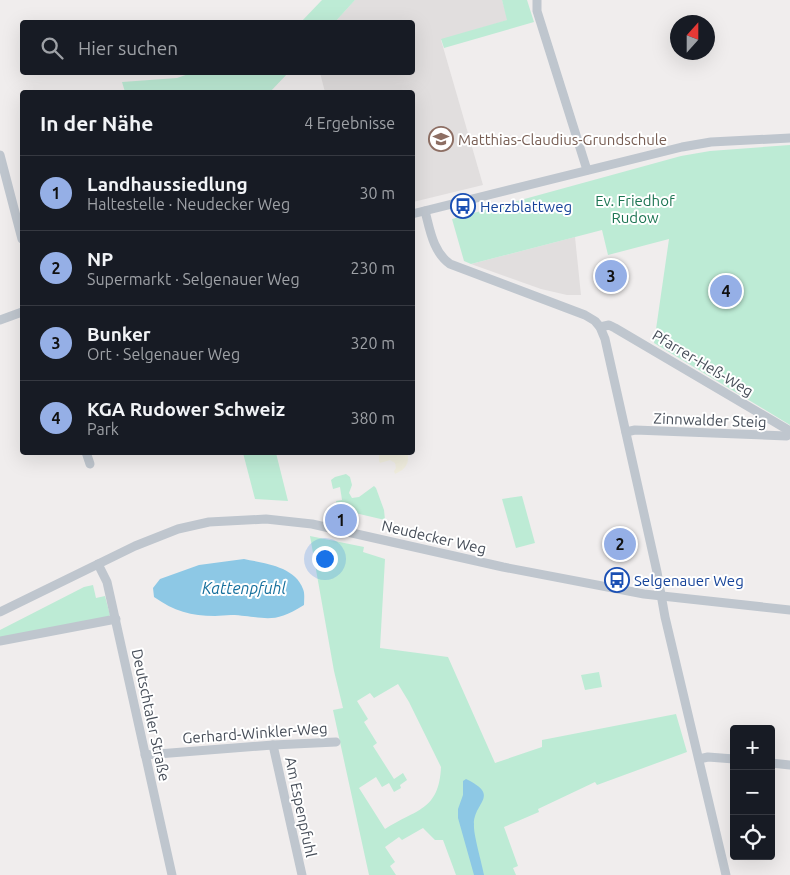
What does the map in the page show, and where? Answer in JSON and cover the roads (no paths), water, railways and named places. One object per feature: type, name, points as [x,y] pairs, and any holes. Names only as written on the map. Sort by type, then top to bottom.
[{"type":"street","points":[[537,0],[537,10],[587,170]]},
{"type":"street","points":[[415,213],[682,147],[711,142],[790,138]]},
{"type":"street","points":[[0,156],[20,231]]},
{"type":"street","points":[[425,211],[435,247],[443,260],[586,315],[600,327],[626,432],[661,596],[726,875]]},
{"type":"street","points":[[0,320],[20,313]]},
{"type":"street","name":"Pfarrer-Heß-Weg","points":[[600,327],[609,325],[615,328],[790,432]]},
{"type":"street","name":"Zinnwalder Steig","points":[[626,432],[635,430],[787,436],[790,432]]},
{"type":"street","points":[[87,455],[90,464]]},
{"type":"street","name":"Neudecker Weg","points":[[0,612],[146,541],[178,529],[209,522],[266,518],[312,524],[503,566],[661,596],[790,610]]},
{"type":"street","name":"Deutschtaler Straße","points":[[98,564],[107,582],[116,619],[172,875]]},
{"type":"street","points":[[0,641],[116,619]]},
{"type":"street","name":"Gerhard-Winkler-Weg","points":[[145,755],[336,742]]},
{"type":"street","name":"Am Espenpfuhl","points":[[273,745],[302,875]]},
{"type":"street","points":[[699,759],[708,757],[730,759]]},
{"type":"street","points":[[775,763],[790,765]]},
{"type":"water","name":"Kattenpfuhl","points":[[244,559],[269,564],[286,570],[293,575],[299,581],[304,591],[304,605],[293,612],[275,618],[231,615],[206,616],[190,614],[176,609],[154,597],[153,588],[160,579],[199,565]]},
{"type":"water","points":[[466,779],[482,790],[484,795],[475,816],[474,829],[484,875],[474,875],[458,818],[458,809],[463,795],[463,781]]},
{"type":"place","name":"Matthias-Claudius-Grundschule","points":[[441,139]]},
{"type":"place","name":"Herzblattweg","points":[[463,206]]},
{"type":"place","name":"Bunker","points":[[611,276]]},
{"type":"place","name":"KGA Rudower Schweiz","points":[[726,291]]},
{"type":"place","name":"Landhaussiedlung","points":[[341,520]]},
{"type":"place","name":"NP","points":[[620,544]]},
{"type":"place","name":"Selgenauer Weg","points":[[617,580]]},
{"type":"park label","name":"Ev. Friedhof Rudow","points":[[635,208]]}]
